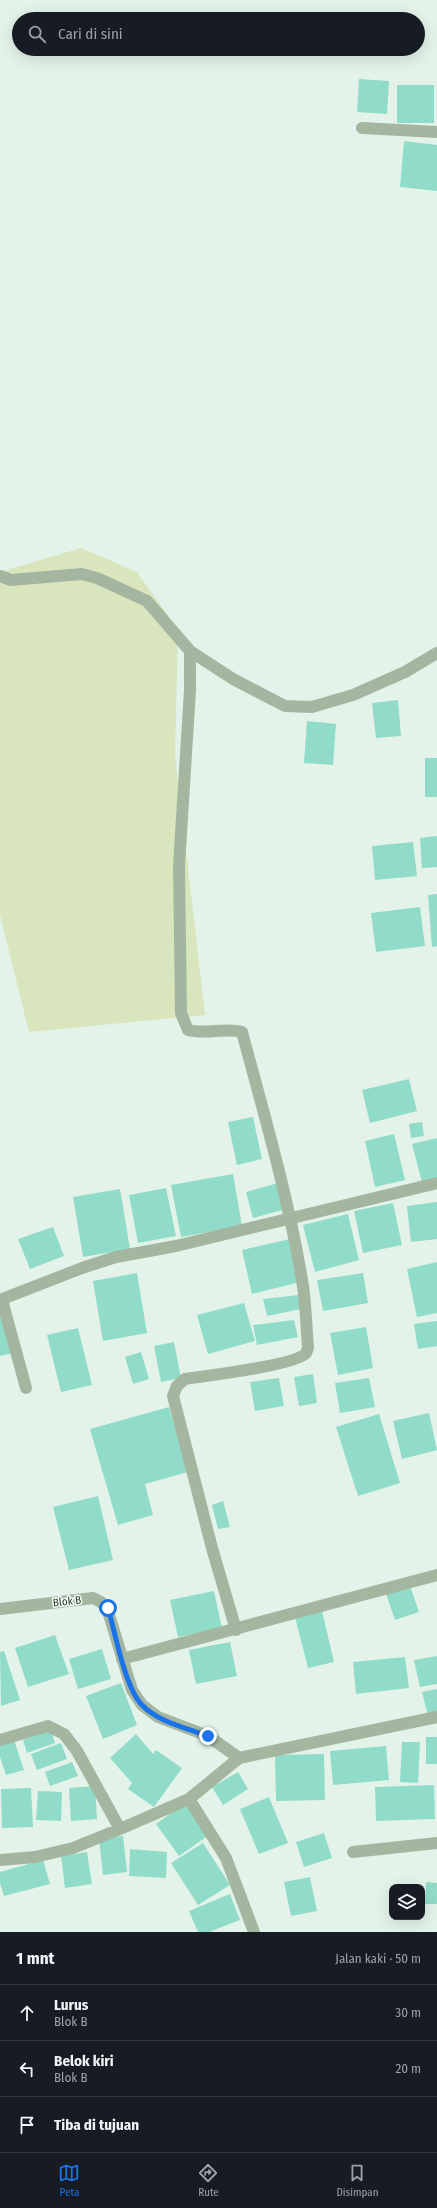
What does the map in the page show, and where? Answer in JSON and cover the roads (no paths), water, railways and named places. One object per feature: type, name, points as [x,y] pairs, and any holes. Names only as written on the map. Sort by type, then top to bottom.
[{"type":"street","points":[[362,128],[437,132]]},
{"type":"street","points":[[0,576],[11,580],[82,574],[97,578],[147,601],[190,651],[233,679],[285,706],[312,707],[354,695],[405,672],[437,653]]},
{"type":"street","points":[[190,651],[190,690],[179,865],[181,1013],[188,1030],[197,1032],[234,1030],[242,1032],[262,1102],[291,1219],[302,1282],[308,1347],[306,1353],[285,1362],[185,1379],[177,1386],[173,1396],[212,1548],[236,1630]]},
{"type":"street","points":[[26,1388],[1,1300],[82,1268],[116,1257],[176,1246],[437,1183]]},
{"type":"street","points":[[122,1659],[236,1630],[437,1575]]},
{"type":"street","name":"Blok B","points":[[0,1608],[87,1599],[101,1602],[108,1608],[132,1690],[142,1705],[158,1716],[208,1736],[239,1758]]},
{"type":"street","points":[[0,1860],[35,1857],[74,1848],[120,1829],[189,1799],[239,1758],[437,1717]]},
{"type":"street","points":[[0,1740],[48,1726],[64,1734],[77,1750],[120,1829]]},
{"type":"street","points":[[189,1799],[226,1858],[254,1932]]},
{"type":"street","points":[[354,1852],[437,1843]]}]
